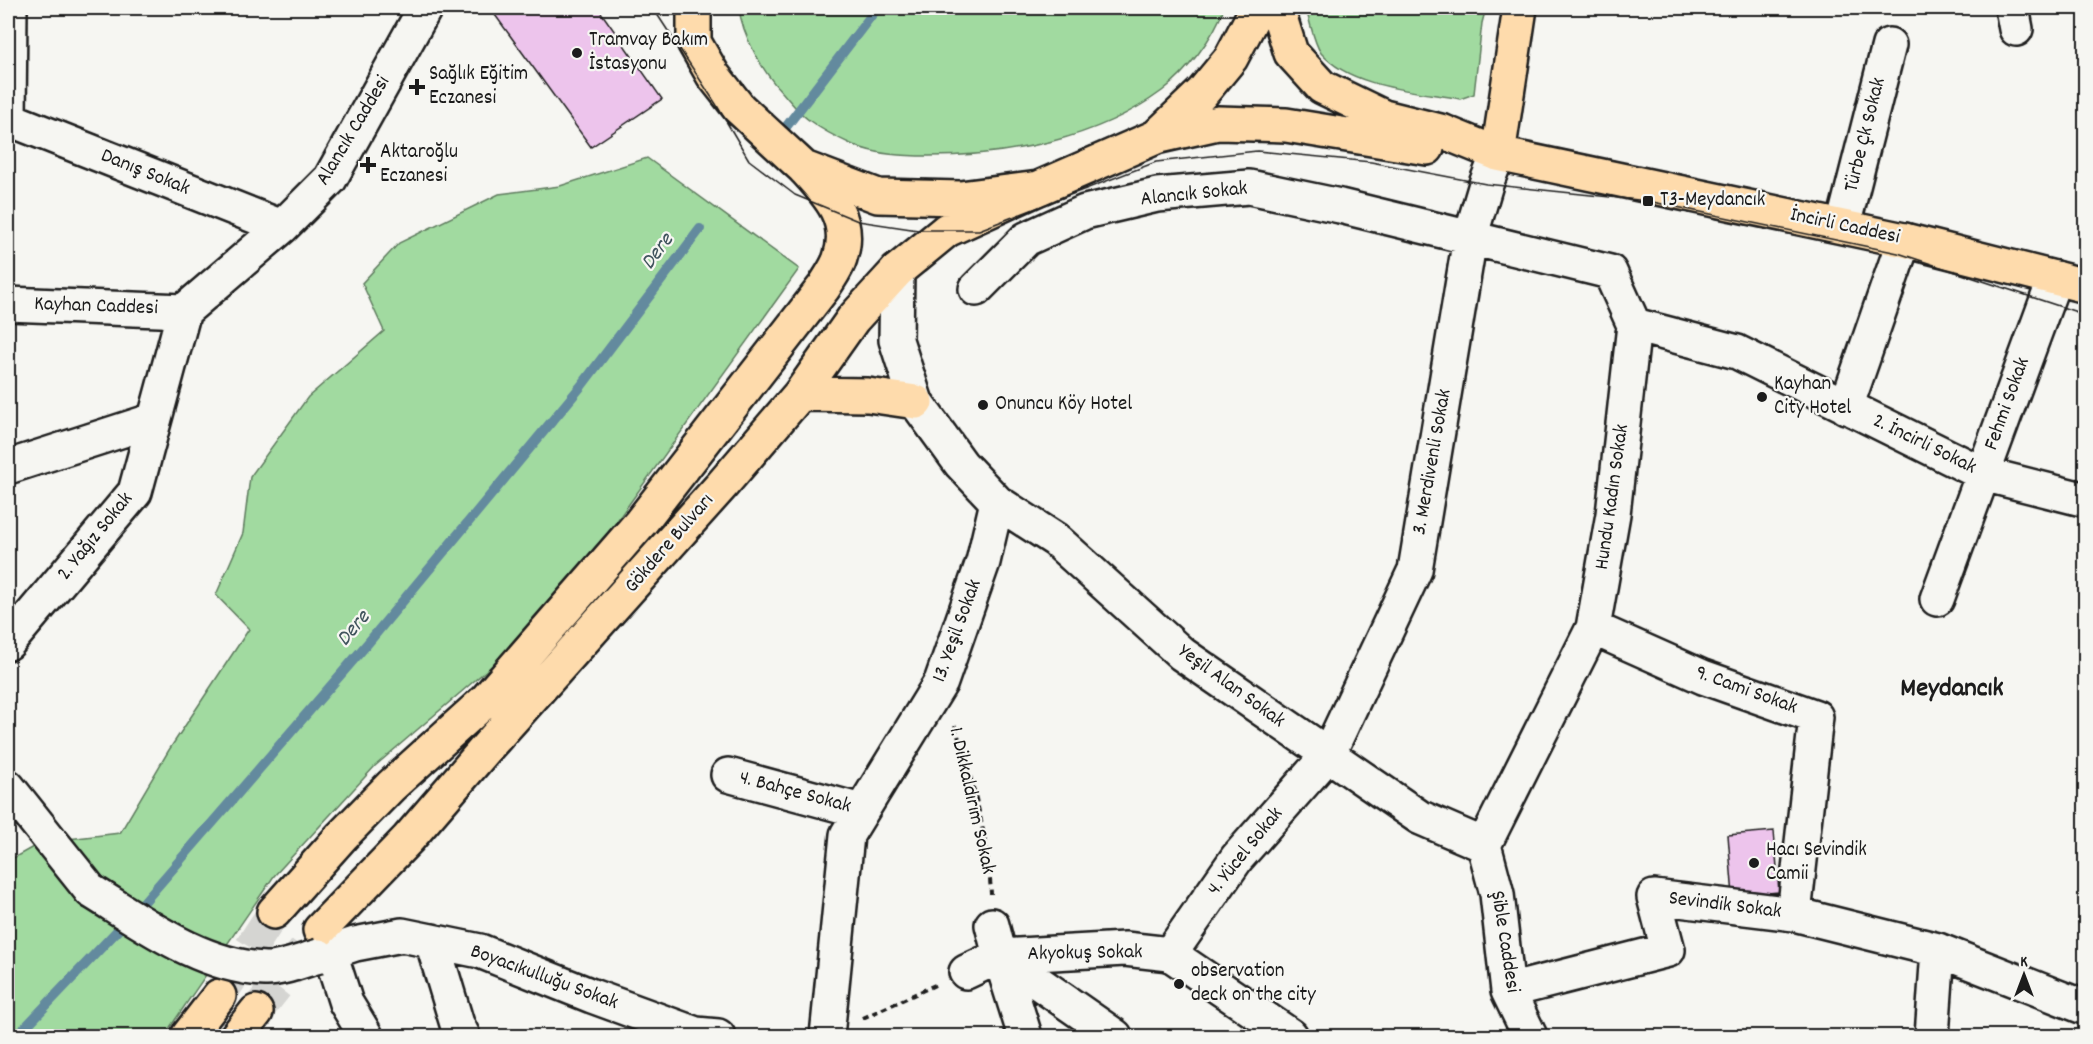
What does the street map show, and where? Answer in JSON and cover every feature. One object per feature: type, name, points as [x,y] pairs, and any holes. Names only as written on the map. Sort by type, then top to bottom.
[{"type":"main road","name":"Gökdere Bulvarı","points":[[274,912],[342,836],[391,786],[494,691],[641,522],[825,287],[840,260],[844,243],[844,226],[831,198],[804,168],[739,108],[713,75],[694,42],[670,8]]},
{"type":"main road","points":[[694,8],[694,42]]},
{"type":"main road","points":[[1156,137],[1202,93],[1231,58],[1255,8]]},
{"type":"main road","points":[[1277,8],[1291,53],[1322,87],[1384,117],[1444,132],[1498,154]]},
{"type":"main road","points":[[1498,154],[1520,8]]},
{"type":"main road","points":[[1156,137],[1218,123],[1286,125],[1463,154],[1498,154]]},
{"type":"main road","name":"Gökdere Bulvarı","points":[[323,946],[408,838],[800,394],[853,319],[897,271],[947,230],[1156,137]]},
{"type":"main road","name":"İncirli Caddesi","points":[[1498,154],[1843,226],[2070,282]]},
{"type":"main road","points":[[804,168],[878,195],[960,198],[1039,188]]},
{"type":"main road","points":[[800,394],[868,395],[916,402]]},
{"type":"main road","points":[[188,1036],[219,996]]},
{"type":"street","points":[[8,120],[10,8]]},
{"type":"street","name":"Alancık Caddesi","points":[[184,310],[282,227],[330,179],[425,8]]},
{"type":"street","name":"Türbe Çk Sokak","points":[[1843,226],[1889,45]]},
{"type":"street","name":"Danış Sokak","points":[[8,120],[282,227]]},
{"type":"street","name":"3. Merdivenli Sokak","points":[[1328,755],[1415,570],[1470,238],[1486,184],[1498,154]]},
{"type":"street","name":"Alancık Sokak","points":[[976,290],[1026,239],[1085,212],[1157,195],[1249,187],[1340,206],[1470,238]]},
{"type":"street","points":[[1470,238],[1610,272],[1634,325]]},
{"type":"street","points":[[1846,407],[1904,240]]},
{"type":"street","points":[[897,271],[896,340],[916,402],[961,464],[997,502]]},
{"type":"street","name":"Fehmi Sokak","points":[[1937,599],[1983,474],[2070,282]]},
{"type":"street","name":"Kayhan Caddesi","points":[[8,304],[184,310]]},
{"type":"street","name":"2. Yağız Sokak","points":[[8,644],[135,492],[184,310]]},
{"type":"street","name":"2. İncirli Sokak","points":[[1634,325],[1737,352],[1983,474],[2085,500]]},
{"type":"street","name":"Hundu Kadın Sokak","points":[[1484,845],[1593,628],[1613,514],[1634,325]]},
{"type":"street","points":[[8,467],[154,420]]},
{"type":"street","name":"Yeşil Alan Sokak","points":[[997,502],[1056,540],[1182,654],[1419,817],[1484,845]]},
{"type":"street","name":"13. Yeşil Sokak","points":[[825,1036],[847,835],[941,682],[983,562],[997,502]]},
{"type":"street","name":"9. Cami Sokak","points":[[1593,628],[1703,677],[1816,717],[1794,914]]},
{"type":"street","name":"4. Yücel Sokak","points":[[1170,954],[1237,858],[1328,755]]},
{"type":"street","name":"4. Bahçe Sokak","points":[[728,775],[861,811]]},
{"type":"street","name":"Boyacıkulluğu Sokak","points":[[8,788],[91,891],[171,940],[229,964],[267,970],[323,946],[355,944],[402,935],[480,951],[592,996],[696,1034],[718,1036]]},
{"type":"street","name":"Şible Caddesi","points":[[1484,845],[1497,894],[1508,991],[1530,1036]]},
{"type":"street","name":"Sevindik Sokak","points":[[1508,991],[1668,950],[1654,897],[1794,914],[1938,950],[2085,1008]]},
{"type":"street","points":[[992,925],[1025,1036]]},
{"type":"street","points":[[432,941],[457,1024],[463,1036]]},
{"type":"street","points":[[323,946],[346,1003],[366,1036]]},
{"type":"street","name":"Akyokuş Sokak","points":[[966,972],[1000,957],[1125,948],[1170,954]]},
{"type":"street","points":[[1932,1036],[1938,950]]},
{"type":"street","points":[[1170,954],[1291,1036]]},
{"type":"street","name":"Akyokuş Sokak","points":[[1000,957],[1115,1036]]},
{"type":"path","name":"1. Dikkaldırım Sokak","points":[[941,682],[969,770],[989,859],[992,925]]},
{"type":"path","points":[[825,1036],[966,972]]},
{"type":"green space","points":[[739,8],[1224,8],[1207,42],[1181,74],[1162,91],[1137,108],[1081,133],[1051,142],[990,153],[910,156],[871,151],[853,145],[820,128],[798,111],[761,64],[744,30]]},
{"type":"green space","points":[[1307,8],[1486,8],[1482,23],[1474,94],[1460,99],[1386,86],[1349,74],[1334,65],[1321,53],[1316,44]]},
{"type":"green space","points":[[647,158],[799,269],[585,565],[495,663],[375,766],[274,876],[164,1036],[8,1036],[8,861],[42,842],[120,833],[169,750],[249,629],[216,595],[243,533],[250,477],[308,397],[384,331],[362,283],[399,243],[499,194],[560,186]]},
{"type":"building","name":"Tramvay Bakım İstasyonu","points":[[490,8],[598,8],[662,99],[591,147]]},
{"type":"building","name":"Hacı Sevindik Camii","points":[[1774,831],[1779,892],[1733,896],[1728,835]]},
{"type":"waterway","name":"Gökdere Bulvarı","points":[[786,127],[877,8]]},
{"type":"waterway","name":"Dere","points":[[17,1036],[136,911],[368,643],[582,385],[700,229]]},
{"type":"tunnel","points":[[224,989],[274,912]]},
{"type":"tunnel","points":[[256,1012],[305,950]]},
{"type":"tram line","points":[[653,8],[716,104],[749,160],[795,195],[858,221],[918,230],[979,230],[1156,162],[1257,151],[1371,162],[1486,184],[1648,201],[1898,253],[2086,315]]},
{"type":"place","name":"Tramvay Bakım İstasyonu","points":[[577,53]]},
{"type":"place","name":"Sağlık Eğitim Eczanesi","points":[[417,87]]},
{"type":"place","name":"Aktaroğlu Eczanesi","points":[[368,165]]},
{"type":"place","name":"T3-Meydancık","points":[[1648,201]]},
{"type":"place","name":"Kayhan City Hotel","points":[[1762,397]]},
{"type":"place","name":"Onuncu Köy Hotel","points":[[983,405]]},
{"type":"place","name":"Hacı Sevindik Camii","points":[[1754,863]]},
{"type":"place","name":"observation deck on the city","points":[[1179,984]]},
{"type":"district","name":"Meydancık","points":[[1952,689]]}]
